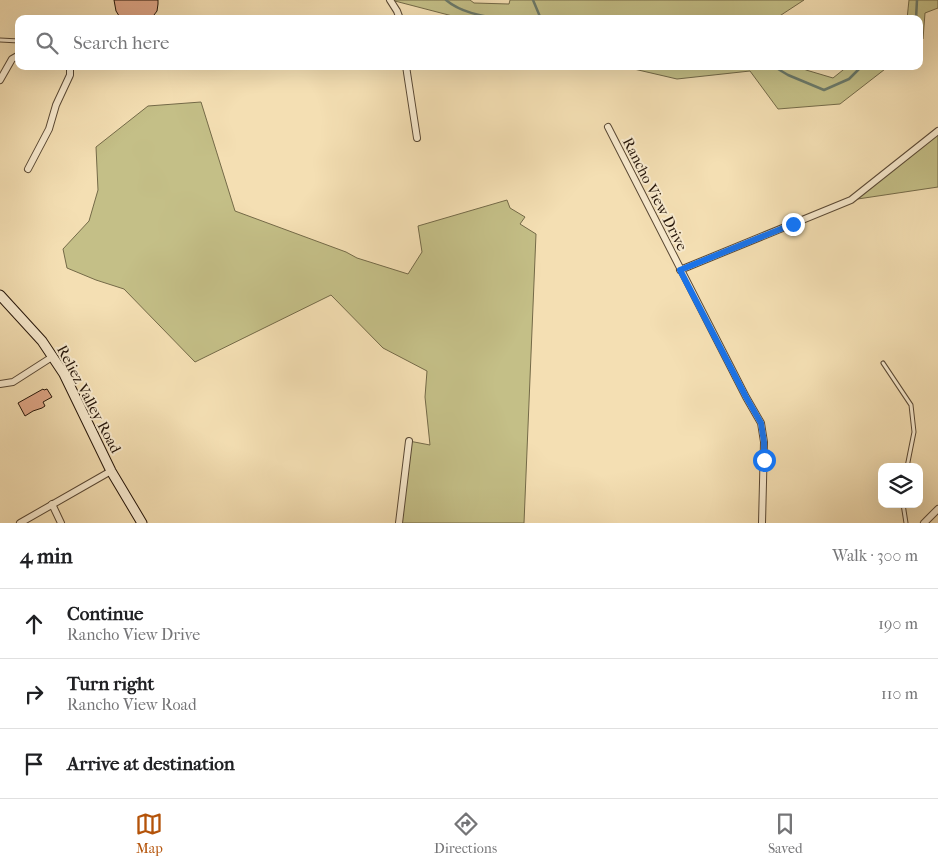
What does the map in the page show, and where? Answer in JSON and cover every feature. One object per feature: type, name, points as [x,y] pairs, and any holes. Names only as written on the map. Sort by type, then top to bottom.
[{"type":"main road","name":"Reliez Valley Road","points":[[0,296],[30,326],[64,374],[111,472],[142,523]]},
{"type":"street","points":[[390,0],[398,15]]},
{"type":"street","points":[[0,80],[12,59],[15,57]]},
{"type":"street","points":[[28,169],[49,129],[56,105],[70,75],[70,70]]},
{"type":"street","points":[[407,70],[417,138]]},
{"type":"street","name":"Rancho View Drive","points":[[608,127],[680,270],[761,423],[764,442],[762,523]]},
{"type":"street","points":[[680,270],[851,200],[938,131]]},
{"type":"street","points":[[0,384],[13,382],[52,356]]},
{"type":"street","points":[[399,523],[409,441]]},
{"type":"street","points":[[20,523],[111,472]]},
{"type":"street","points":[[52,504],[62,523]]},
{"type":"street","points":[[924,523],[938,509]]},
{"type":"lane","points":[[0,40],[15,40]]},
{"type":"lane","points":[[883,363],[911,405],[914,432],[908,463]]},
{"type":"lane","points":[[903,508],[906,523]]},
{"type":"shaded area","points":[[391,0],[470,0],[474,3],[509,4],[510,0],[804,0],[781,15],[449,15]]},
{"type":"shaded area","points":[[909,0],[938,0],[938,8],[925,13],[923,39],[923,15],[907,15]]},
{"type":"shaded area","points":[[638,70],[806,70],[833,78],[843,70],[884,70],[840,104],[778,109],[750,71],[677,79]]},
{"type":"shaded area","points":[[201,102],[235,211],[346,252],[357,258],[408,274],[422,252],[418,226],[507,200],[510,208],[525,217],[520,224],[536,234],[524,523],[399,523],[409,441],[430,445],[425,397],[427,371],[383,348],[331,295],[195,362],[124,289],[67,268],[63,249],[89,221],[98,190],[96,147],[148,106]]},
{"type":"shaded area","points":[[938,131],[938,187],[851,200]]},
{"type":"building","points":[[114,0],[158,0],[157,11],[154,15],[118,15]]},
{"type":"building","points":[[43,389],[47,389],[52,397],[43,402],[45,406],[25,416],[18,403]]},
{"type":"waterway","points":[[446,0],[478,15]]},
{"type":"waterway","points":[[533,0],[539,15]]},
{"type":"waterway","points":[[916,15],[917,0]]},
{"type":"waterway","points":[[780,70],[824,90],[849,79],[858,70]]},
{"type":"route","points":[[764,460],[761,423],[680,270],[793,224]]}]
